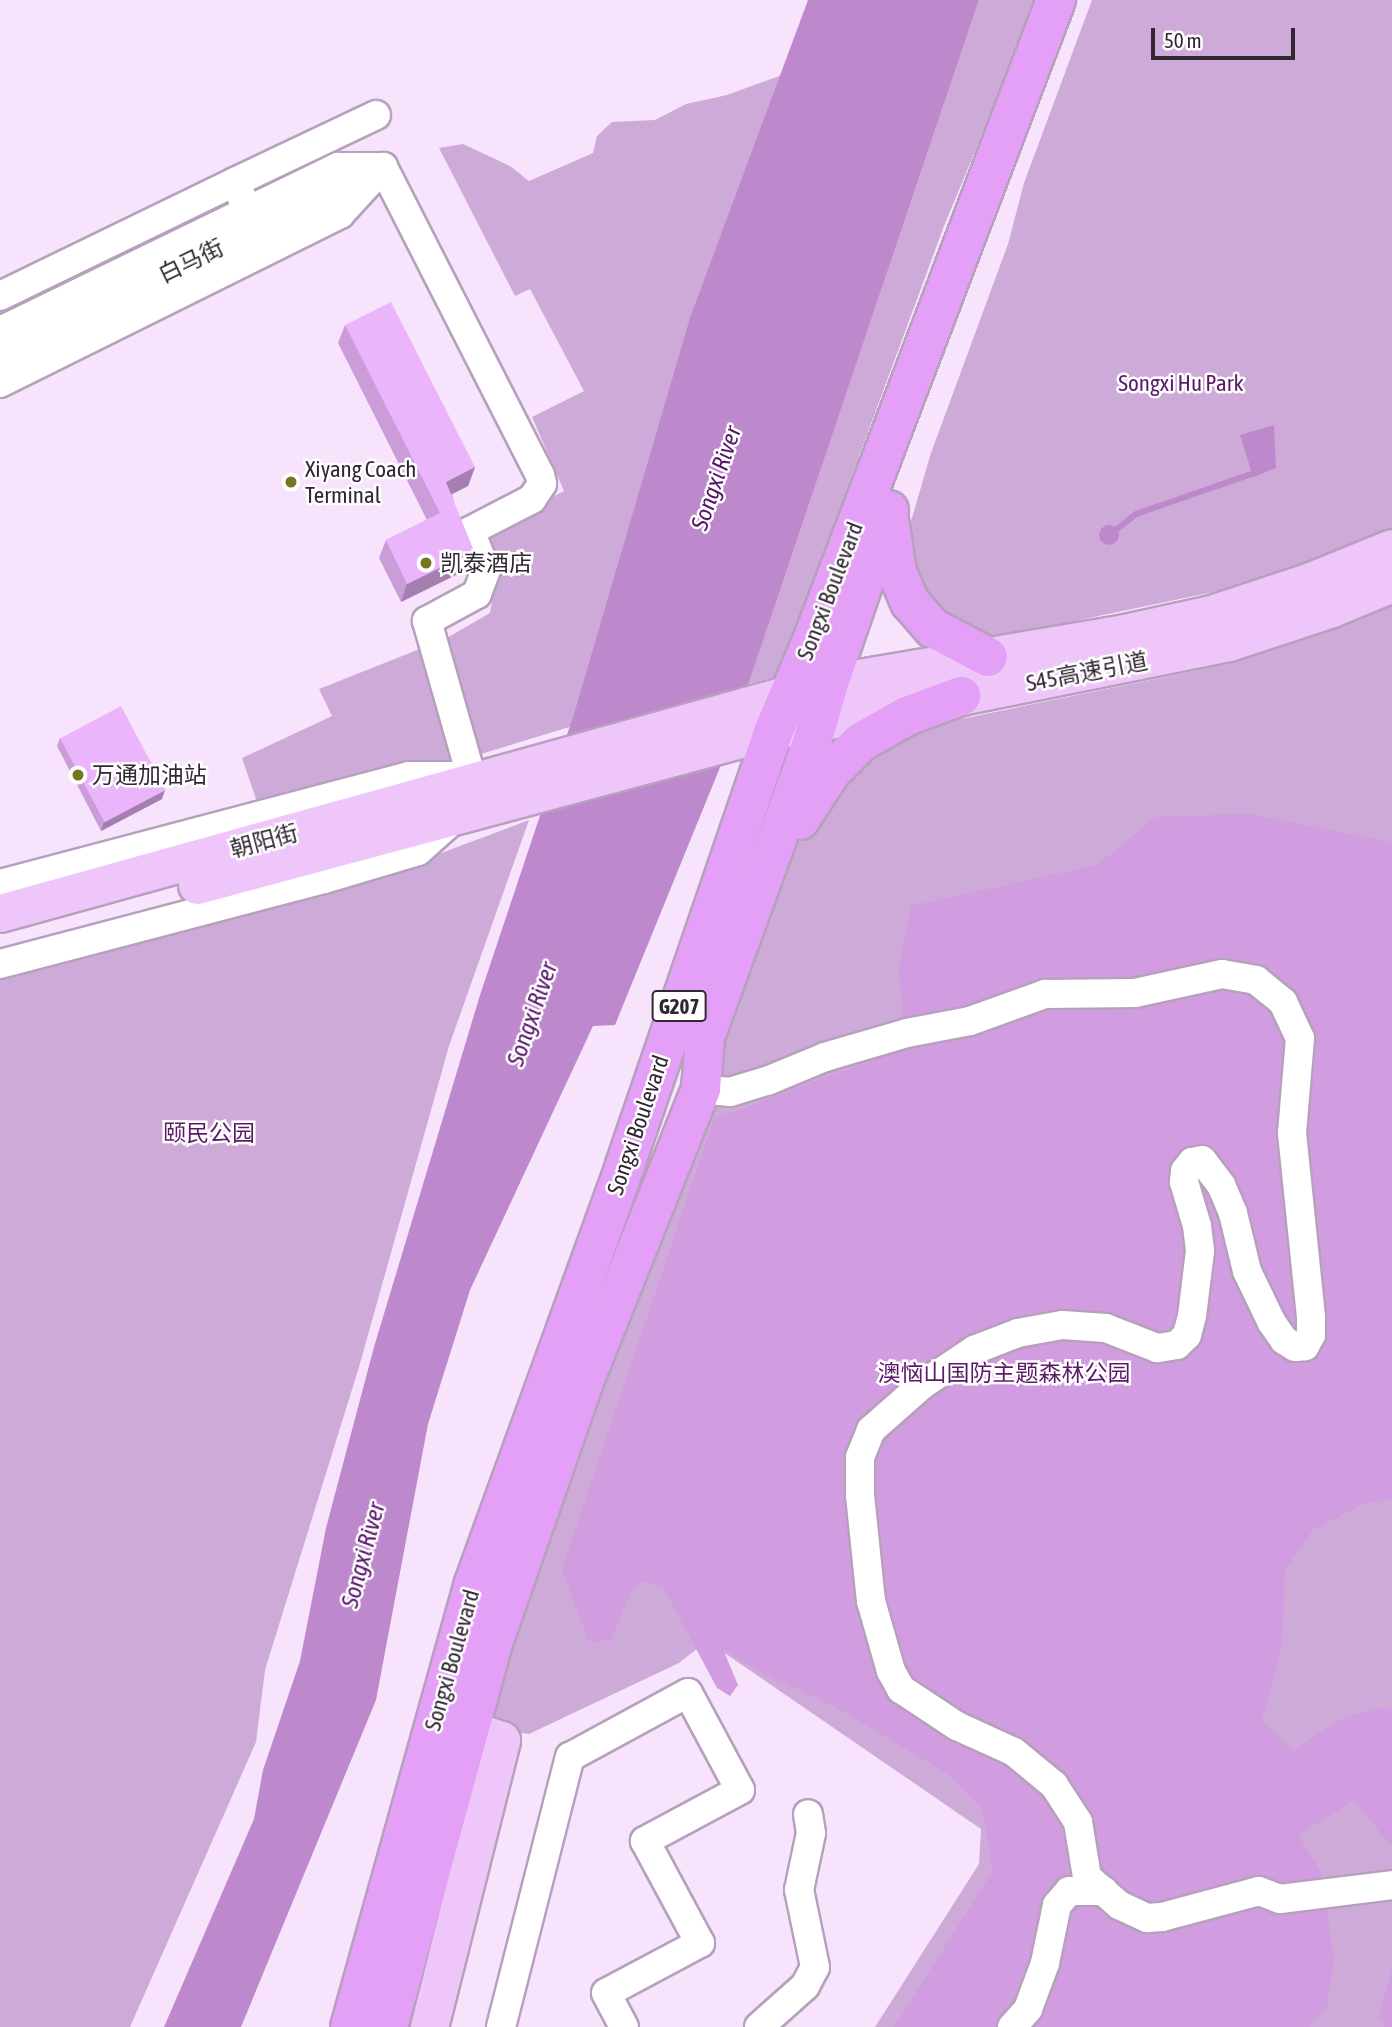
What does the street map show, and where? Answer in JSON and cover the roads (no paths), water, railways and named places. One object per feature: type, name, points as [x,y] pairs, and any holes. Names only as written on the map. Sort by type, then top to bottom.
[{"type":"highway","name":"Songxi Boulevard","points":[[349,2027],[473,1586],[625,1166],[764,717],[812,641],[1056,0]]},
{"type":"highway","name":"Songxi Boulevard","points":[[388,2027],[493,1643],[583,1384],[701,1089],[705,1037],[818,723],[829,683],[888,512],[1081,0]]},
{"type":"highway","points":[[888,512],[895,564],[910,602],[933,628],[988,657]]},
{"type":"highway","points":[[759,888],[831,772],[852,750],[882,729],[961,696]]},
{"type":"main road","name":"S45高速引道","points":[[764,717],[829,683],[1124,633],[1211,614],[1311,581],[1392,548]]},
{"type":"main road","name":"S45高速引道","points":[[764,717],[818,723],[1229,642],[1332,608],[1392,583]]},
{"type":"main road","points":[[498,780],[764,717]]},
{"type":"main road","name":"朝阳街","points":[[12,896],[223,865],[456,816],[498,780]]},
{"type":"main road","name":"朝阳街","points":[[0,937],[498,780]]},
{"type":"main road","points":[[429,2027],[501,1740],[469,1729]]},
{"type":"street","points":[[0,296],[376,115]]},
{"type":"street","name":"白马街","points":[[0,331],[338,167],[383,167]]},
{"type":"street","points":[[0,383],[340,214],[383,167],[540,475],[542,484],[532,499],[470,531],[486,570],[477,594],[427,621],[498,780],[408,776],[12,896]]},
{"type":"street","name":"白马街","points":[[0,354],[383,167]]},
{"type":"street","points":[[235,182],[248,211]]},
{"type":"street","points":[[0,964],[324,879],[418,851],[456,816]]},
{"type":"street","points":[[701,1089],[730,1092],[767,1081],[825,1057],[907,1033],[970,1021],[1045,994],[1135,993],[1222,974],[1256,980],[1273,992],[1295,1022],[1300,1038],[1292,1133],[1311,1318],[1311,1335],[1305,1346],[1295,1347],[1284,1340],[1272,1323],[1247,1271],[1233,1213],[1222,1185],[1202,1160],[1192,1162],[1185,1171],[1184,1182],[1197,1226],[1200,1251],[1192,1316],[1187,1335],[1177,1345],[1157,1348],[1106,1328],[1062,1325],[1018,1333],[974,1350],[922,1385],[871,1430],[860,1457],[860,1495],[871,1601],[891,1671],[901,1689],[957,1726],[1014,1752],[1054,1785],[1078,1822],[1087,1877],[1119,1905],[1147,1918],[1162,1917],[1259,1891],[1280,1899],[1392,1885]]},
{"type":"street","points":[[501,2027],[570,1757],[688,1693],[740,1790],[645,1841],[700,1943],[606,1993],[624,2027]]},
{"type":"street","points":[[759,2027],[805,1986],[815,1967],[799,1890],[811,1833],[808,1814]]},
{"type":"street","points":[[1012,2027],[1028,2009],[1045,1963],[1057,1905],[1069,1891],[1104,1891]]},
{"type":"water","name":"Songxi River","points":[[808,0],[979,0],[721,765],[615,1025],[593,1026],[470,1290],[428,1424],[376,1700],[241,2027],[164,2027],[254,1819],[263,1770],[300,1661],[326,1528],[374,1347],[480,995],[574,714],[690,318]]},
{"type":"water","points":[[1274,425],[1276,468],[1253,477],[1240,435]]},
{"type":"water","points":[[1109,525],[1116,528],[1119,535],[1116,542],[1109,545],[1102,542],[1099,535],[1102,528]]},
{"type":"waterway","points":[[1117,529],[1136,514],[1257,472]]},
{"type":"place","name":"Xiyang Coach Terminal","points":[[291,482]]},
{"type":"place","name":"凯泰酒店","points":[[426,563]]},
{"type":"place","name":"万通加油站","points":[[78,775]]},
{"type":"park label","name":"Songxi Hu Park","points":[[1181,383]]},
{"type":"park label","name":"颐民公园","points":[[209,1133]]},
{"type":"park label","name":"澳恼山国防主题森林公园","points":[[1004,1373]]}]
